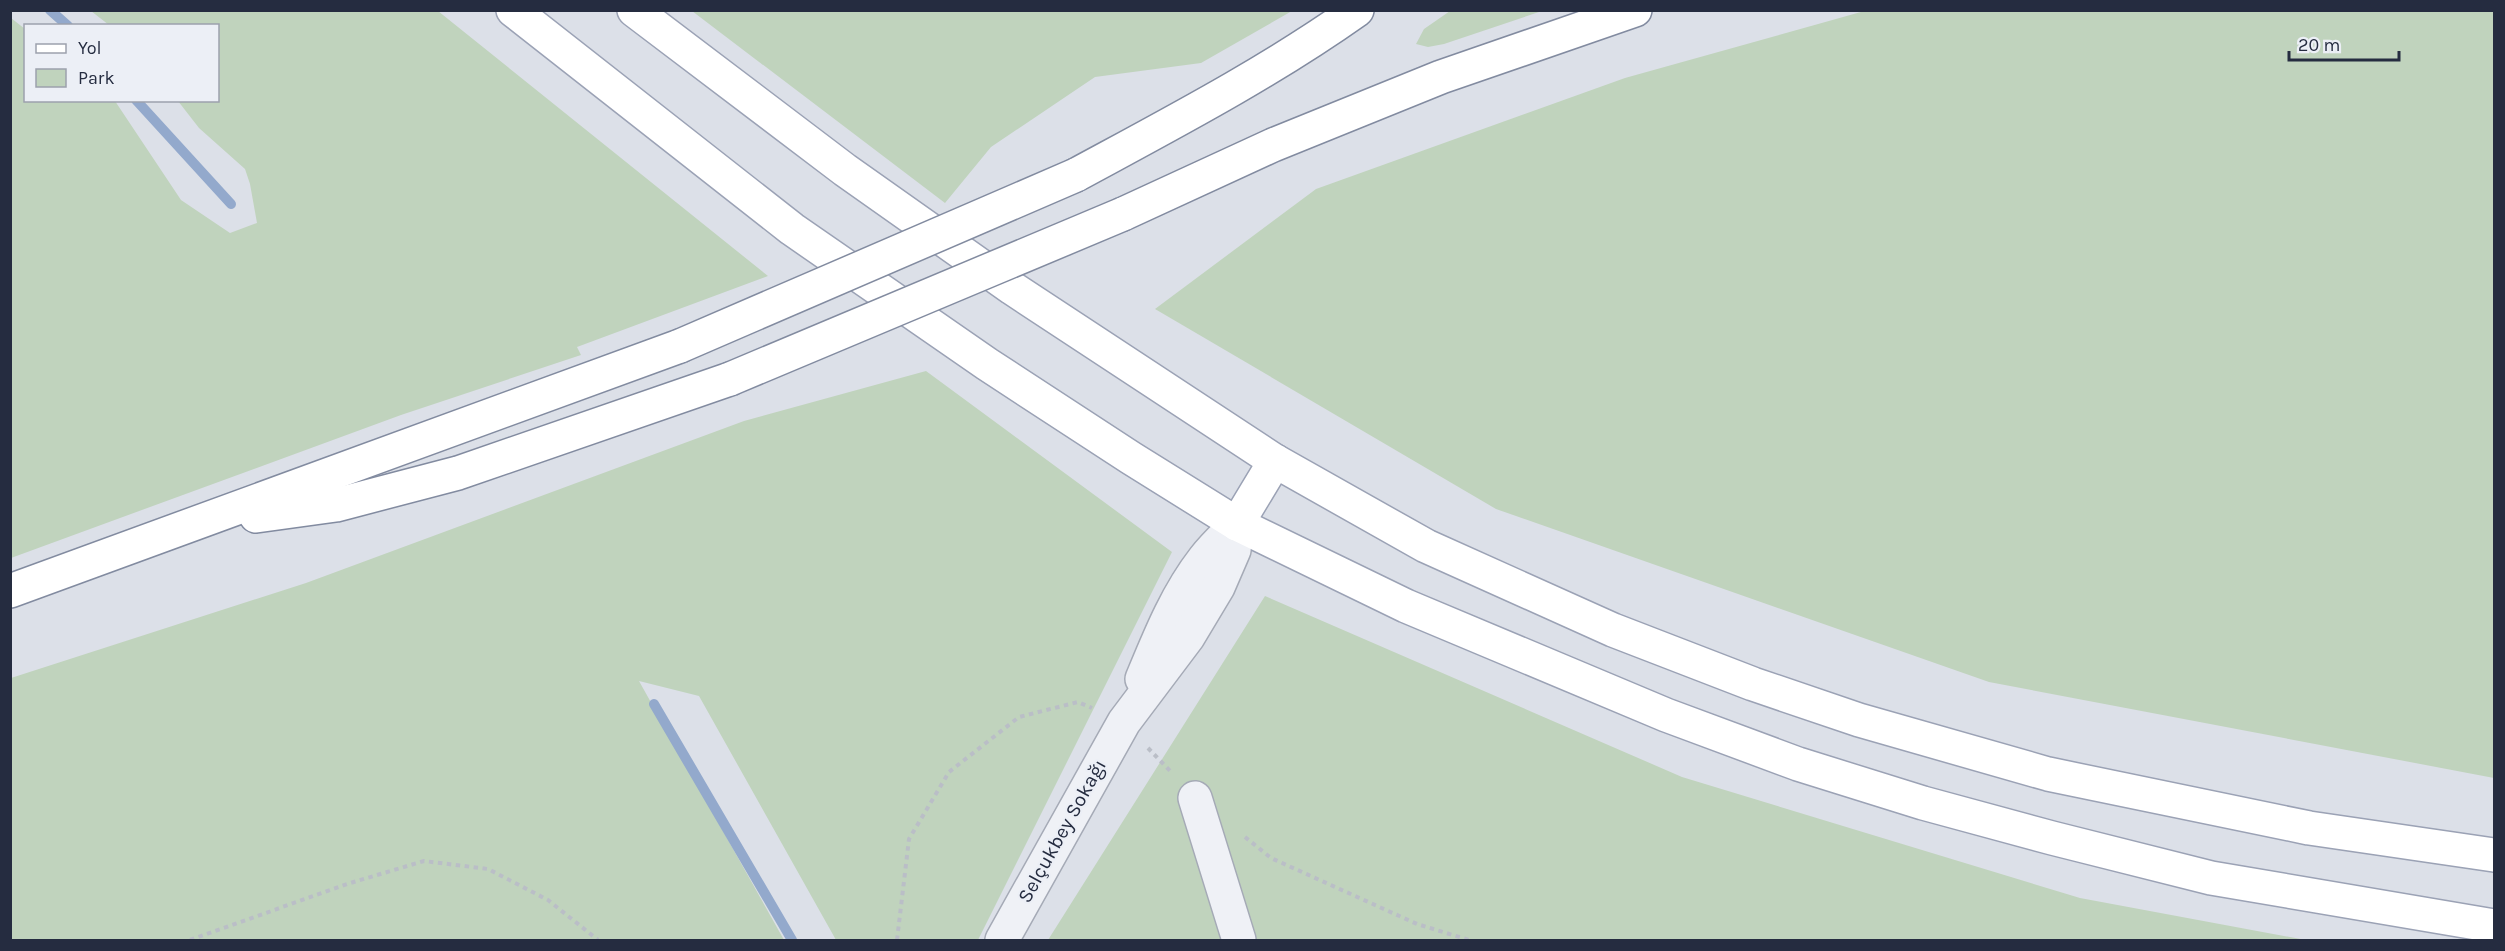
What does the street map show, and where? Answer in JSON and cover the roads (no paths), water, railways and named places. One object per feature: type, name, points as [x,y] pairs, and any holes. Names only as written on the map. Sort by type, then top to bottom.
[{"type":"main road","points":[[513,10],[792,229],[987,364],[1237,524],[1406,606],[1666,715],[1798,764],[1923,803],[2211,878],[2494,926]]},
{"type":"main road","points":[[634,10],[845,170],[1012,288],[1275,461],[1426,546],[1613,630],[1753,684],[1859,720],[2048,774],[2309,828],[2494,855]]},
{"type":"main road","points":[[10,591],[680,346],[1076,175],[1234,89],[1320,37],[1357,10]]},
{"type":"main road","points":[[192,525],[336,504],[458,474],[730,379],[1122,214],[1273,145],[1440,77],[1635,10]]},
{"type":"main road","points":[[1237,524],[1275,461]]},
{"type":"street","name":"Selçukbey Sokağı","points":[[1002,940],[1124,722],[1164,624],[1204,559],[1237,524]]},
{"type":"street","points":[[1195,798],[1239,940]]},
{"type":"waterway","points":[[50,10],[66,24]]},
{"type":"waterway","points":[[138,102],[231,204]]},
{"type":"waterway","points":[[654,704],[792,940]]}]
